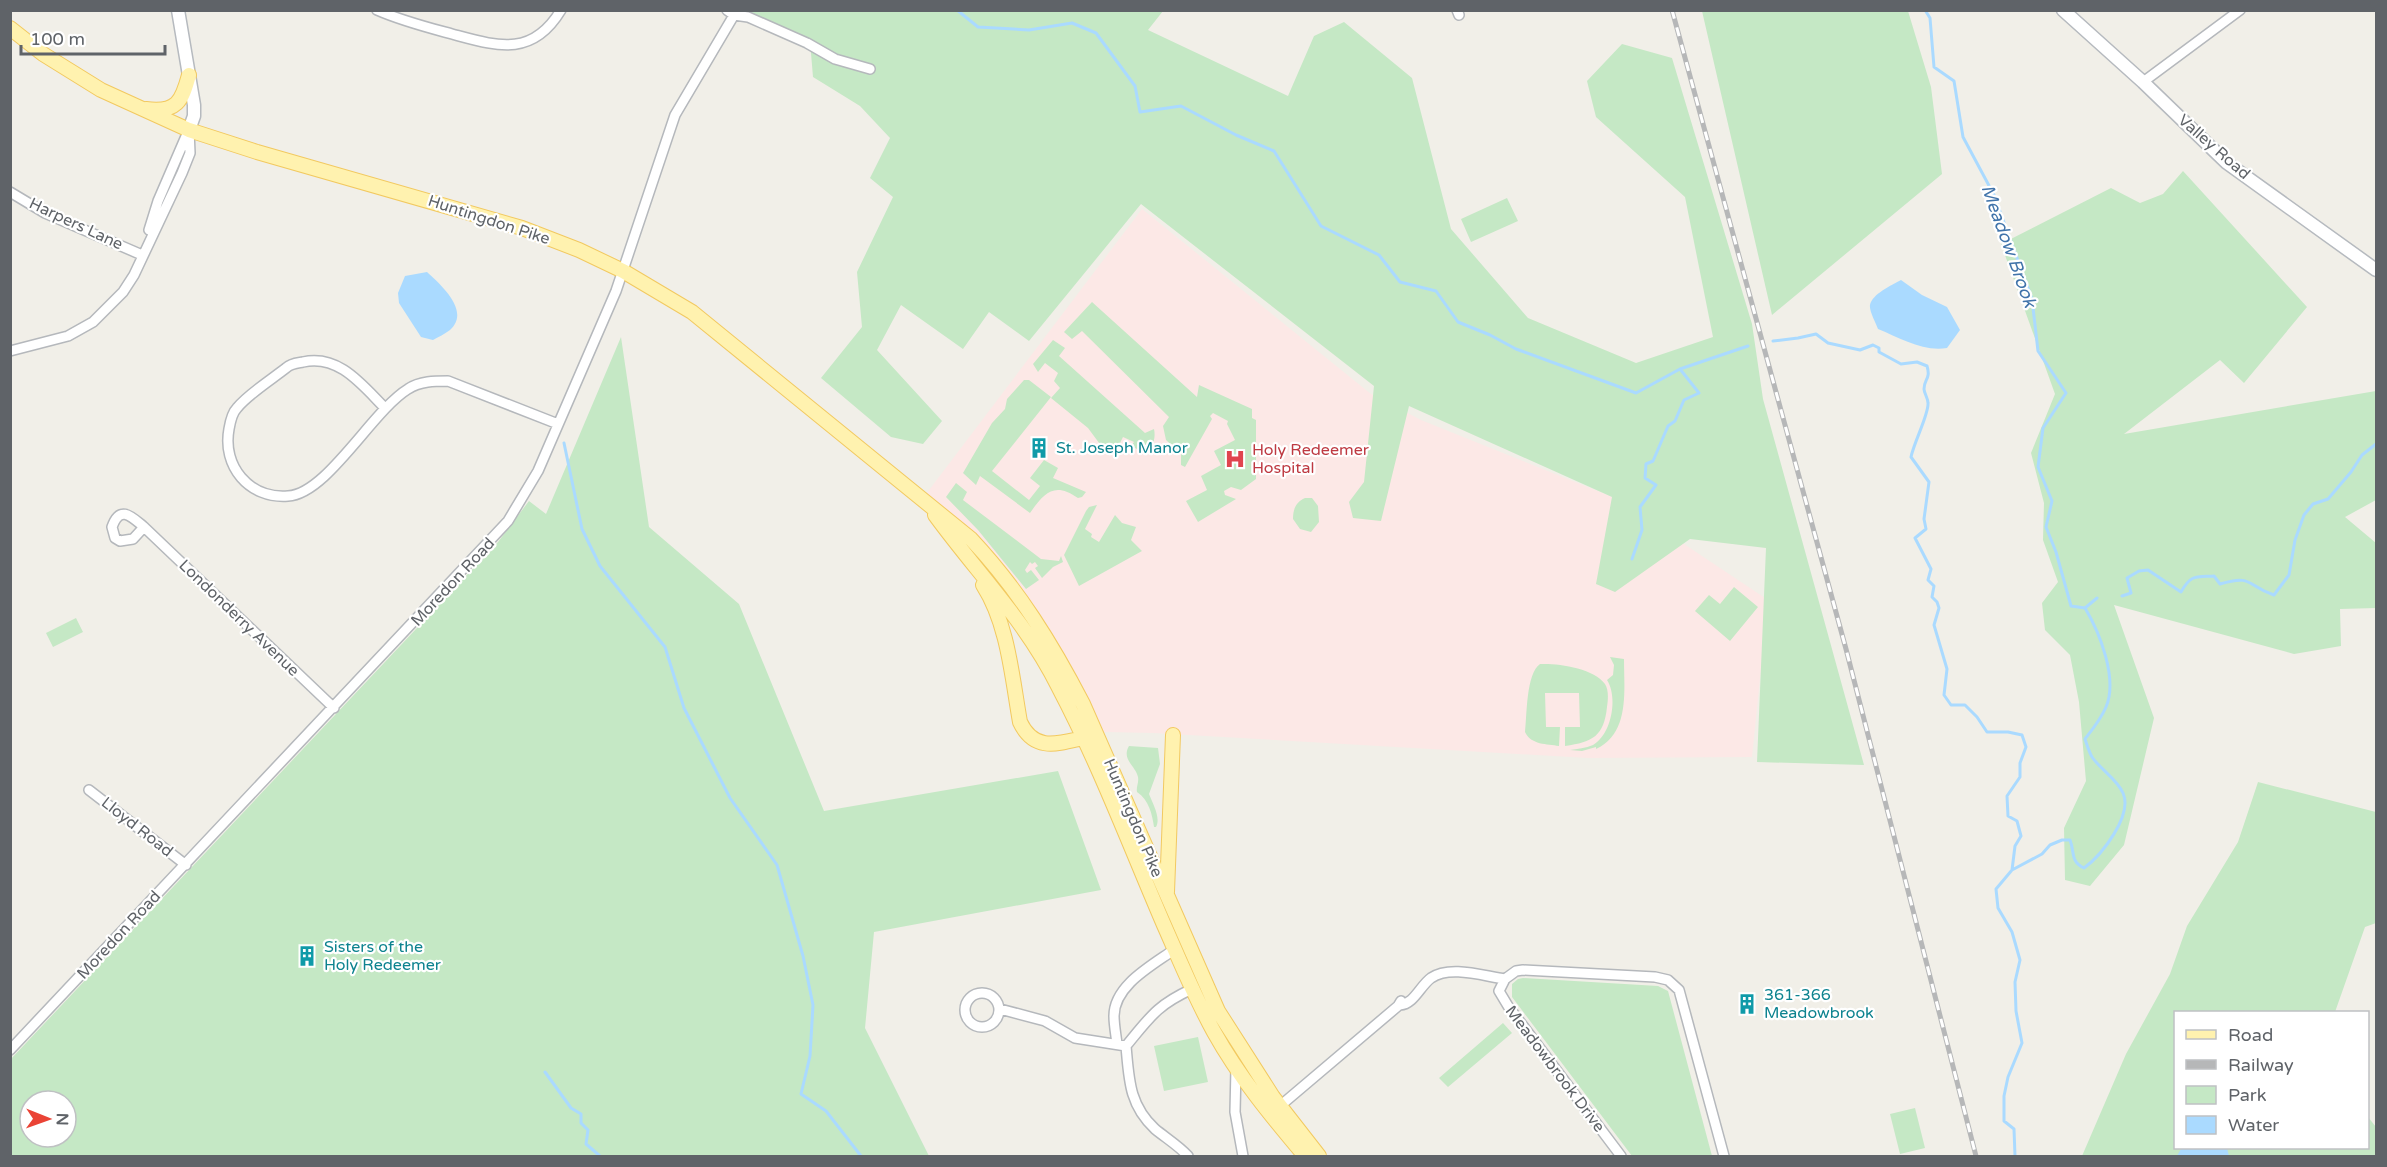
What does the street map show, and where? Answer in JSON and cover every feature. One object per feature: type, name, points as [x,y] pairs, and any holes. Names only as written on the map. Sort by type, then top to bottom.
[{"type":"main road","points":[[178,10],[194,116],[189,130]]},
{"type":"main road","name":"Valley Road","points":[[2063,10],[2143,82],[2227,163],[2376,270]]},
{"type":"main road","name":"Huntingdon Pike","points":[[10,28],[67,70],[137,108],[189,130],[522,228],[579,250],[623,271],[692,312],[971,539],[999,568],[1057,654],[1083,704],[1218,1011],[1280,1106],[1319,1156]]},
{"type":"main road","points":[[137,108],[160,110],[176,105],[181,101],[189,75]]},
{"type":"main road","name":"Huntingdon Pike","points":[[923,498],[1035,645],[1059,687],[1083,738],[1192,989],[1214,1032],[1236,1068],[1268,1112],[1305,1156]]},
{"type":"main road","points":[[962,552],[990,595],[995,609],[1005,642],[1020,722],[1025,732],[1042,743],[1058,744],[1083,738]]},
{"type":"main road","points":[[1167,897],[1173,735]]},
{"type":"street","points":[[377,10],[403,21],[496,45],[526,42],[543,34],[561,10]]},
{"type":"street","points":[[2143,82],[2240,10]]},
{"type":"street","points":[[733,12],[807,43],[835,59],[870,69]]},
{"type":"street","name":"Moredon Road","points":[[10,1050],[508,521],[538,471],[623,271],[675,115],[733,12]]},
{"type":"street","name":"Harpers Lane","points":[[10,351],[55,341],[93,322],[123,292],[134,275],[190,153],[189,130]]},
{"type":"street","name":"Harpers Lane","points":[[10,192],[45,213],[142,255]]},
{"type":"street","points":[[385,408],[345,369],[316,359],[290,365],[236,408],[228,433],[228,455],[234,470],[247,484],[263,494],[288,496],[303,492],[318,483],[385,408],[409,388],[429,381],[448,381],[558,424]]},
{"type":"street","name":"Londonderry Avenue","points":[[144,527],[334,708]]},
{"type":"street","name":"Lloyd Road","points":[[89,790],[186,865]]},
{"type":"street","points":[[1175,949],[1133,980],[1118,997],[1113,1014],[1137,1110],[1154,1128],[1188,1156]]},
{"type":"street","points":[[1280,1106],[1400,1005],[1405,1004],[1431,978],[1447,971],[1505,979],[1510,974],[1523,970],[1655,977],[1668,980],[1679,990],[1724,1156]]},
{"type":"street","name":"Meadowbrook Drive","points":[[1505,979],[1498,991],[1621,1156]]},
{"type":"street","points":[[1122,1045],[1150,1015],[1170,999],[1192,989]]},
{"type":"street","points":[[1000,1009],[1045,1021],[1075,1038],[1122,1045]]},
{"type":"street","points":[[1236,1068],[1235,1112],[1242,1156]]},
{"type":"shaded area","name":"Holy Redeemer Hospital","points":[[1142,209],[1371,394],[1421,420],[1615,498],[1768,600],[1752,757],[1588,758],[1153,733],[1106,732],[1096,734],[1024,602],[923,498]]},
{"type":"green space","points":[[745,11],[1163,11],[1148,30],[1288,96],[1314,36],[1344,22],[1412,78],[1451,229],[1528,318],[1636,363],[1713,337],[1685,197],[1596,117],[1587,81],[1622,44],[1672,58],[1752,324],[1763,399],[1864,765],[1757,762],[1766,548],[1690,539],[1615,592],[1596,584],[1612,497],[1409,406],[1381,521],[1353,518],[1349,502],[1364,482],[1374,386],[1141,204],[1029,341],[989,312],[963,349],[901,305],[877,350],[942,421],[923,444],[891,437],[821,378],[862,327],[857,272],[893,197],[870,178],[890,138],[860,106],[813,77],[810,41]]},
{"type":"green space","points":[[1702,11],[1908,11],[1931,87],[1942,174],[1772,315]]},
{"type":"green space","points":[[2183,171],[2307,307],[2244,383],[2220,360],[2124,434],[2376,391],[2376,500],[2345,517],[2376,543],[2376,608],[2340,609],[2341,646],[2294,654],[2114,605],[2154,718],[2124,845],[2090,886],[2065,880],[2064,828],[2086,781],[2079,702],[2070,655],[2045,630],[2042,603],[2058,582],[2043,540],[2044,503],[2031,453],[2055,394],[2001,244],[2111,188],[2140,203],[2163,194]]},
{"type":"green space","points":[[1507,198],[1518,221],[1471,242],[1461,219]]},
{"type":"green space","points":[[1092,302],[1197,397],[1199,385],[1252,409],[1252,418],[1256,420],[1256,479],[1241,490],[1231,487],[1224,491],[1225,495],[1236,499],[1198,522],[1186,501],[1207,490],[1201,476],[1221,465],[1214,451],[1235,440],[1227,424],[1228,421],[1213,413],[1210,416],[1212,419],[1185,467],[1181,465],[1181,454],[1166,440],[1163,426],[1169,417],[1082,331],[1072,339],[1064,332]]},
{"type":"green space","points":[[621,337],[649,527],[739,604],[824,811],[1058,771],[1101,890],[874,932],[865,1028],[929,1156],[11,1156],[10,1060],[498,542],[529,501],[546,514]]},
{"type":"green space","points":[[1053,340],[1065,348],[1059,356],[1145,433],[1154,429],[1155,436],[1148,451],[1145,453],[1131,446],[1134,442],[1123,437],[1116,451],[1105,451],[1088,428],[1051,398],[1060,388],[1054,381],[1058,373],[1045,363],[1038,372],[1033,364]]},
{"type":"green space","points":[[1024,380],[1029,380],[1051,397],[992,471],[1029,500],[1040,486],[1030,478],[1044,460],[1058,468],[1053,478],[1086,492],[1078,498],[1062,490],[1050,492],[1030,513],[980,476],[976,485],[963,473],[992,423],[1005,409],[1007,399]]},
{"type":"green space","points":[[956,483],[967,492],[963,500],[1041,559],[1059,561],[1061,556],[1063,562],[1053,567],[1042,578],[1035,568],[1038,566],[1035,562],[1032,564],[1030,562],[1025,570],[1027,573],[1031,570],[1039,580],[1026,589],[978,530],[946,497]]},
{"type":"green space","points":[[1305,498],[1312,498],[1318,506],[1319,522],[1311,532],[1300,529],[1293,519],[1296,506]]},
{"type":"green space","points":[[1097,505],[1085,529],[1092,534],[1091,537],[1099,542],[1115,515],[1122,523],[1136,527],[1131,540],[1142,551],[1079,586],[1064,555],[1086,511],[1089,507]]},
{"type":"green space","points":[[1734,587],[1758,607],[1730,641],[1695,611],[1709,595],[1720,604]]},
{"type":"green space","points":[[76,618],[83,632],[53,647],[46,633]]},
{"type":"green space","points":[[1610,657],[1624,659],[1624,697],[1620,722],[1615,733],[1607,742],[1596,749],[1596,747],[1582,751],[1570,750],[1593,745],[1600,740],[1609,724],[1612,696],[1607,680],[1613,675],[1614,665]]},
{"type":"green space","points":[[1540,664],[1556,664],[1584,670],[1605,684],[1608,695],[1603,725],[1590,740],[1565,746],[1565,727],[1580,727],[1579,693],[1545,693],[1546,727],[1560,727],[1559,746],[1540,743],[1531,739],[1525,732],[1530,685],[1535,669]]},
{"type":"green space","points":[[1129,746],[1158,748],[1160,764],[1149,794],[1157,815],[1156,827],[1154,827],[1147,803],[1137,792],[1138,777],[1128,759]]},
{"type":"green space","points":[[2258,782],[2376,812],[2376,923],[2365,927],[2335,1011],[2174,1011],[2174,1149],[2369,1149],[2369,1118],[2376,1127],[2376,1156],[2082,1156],[2126,1054],[2170,974],[2187,926],[2238,842]]},
{"type":"green space","points":[[1523,978],[1658,986],[1668,991],[1712,1156],[1632,1156],[1512,997],[1512,984]]},
{"type":"green space","points":[[1503,1023],[1512,1033],[1448,1087],[1439,1078]]},
{"type":"green space","points":[[1198,1037],[1208,1082],[1164,1091],[1154,1046]]},
{"type":"green space","points":[[1915,1108],[1925,1148],[1900,1154],[1890,1114]]},
{"type":"water","points":[[427,272],[452,299],[457,315],[456,323],[450,330],[433,340],[421,337],[399,303],[398,293],[405,276]]},
{"type":"water","points":[[1901,280],[1922,295],[1947,307],[1960,330],[1947,348],[1920,346],[1878,329],[1870,305],[1874,297]]},
{"type":"water","points":[[2181,1149],[2227,1149],[2229,1156],[2177,1156]]},
{"type":"waterway","points":[[957,10],[978,27],[1029,30],[1072,23],[1096,33],[1135,86],[1140,112],[1181,106],[1236,135],[1274,151],[1321,226],[1379,255],[1400,282],[1436,291],[1458,322],[1516,349],[1636,393],[1680,369],[1748,346]]},
{"type":"waterway","name":"Meadow Brook","points":[[1925,10],[1930,18],[1934,67],[1954,81],[1963,137],[1994,195],[2032,299],[2038,351],[2066,393],[2043,428],[2038,467],[2052,501],[2046,527],[2056,552],[2071,606],[2085,608]]},
{"type":"waterway","points":[[1773,341],[1816,334],[1828,343],[1860,350],[1873,345],[1879,348],[1879,352],[1901,364],[1917,362],[1927,366],[1928,374],[1924,389],[1928,408],[1911,457],[1929,482],[1924,519],[1926,529],[1915,538],[1931,569],[1928,580],[1934,586],[1932,597],[1939,608],[1934,625],[1947,669],[1944,695],[1951,705],[1965,705],[1987,732],[2022,735],[2026,747],[2020,763],[2020,777],[2007,796],[2008,816],[2017,821],[2021,836],[2015,846],[2012,870]]},
{"type":"waterway","points":[[1632,559],[1642,530],[1640,507],[1656,485],[1645,478],[1646,464],[1653,461],[1668,426],[1675,421],[1684,400],[1699,393],[1680,369]]},
{"type":"waterway","points":[[564,443],[582,529],[600,566],[665,647],[684,708],[730,798],[777,865],[803,956],[813,1005],[810,1056],[801,1094],[826,1111],[861,1156]]},
{"type":"waterway","points":[[2122,596],[2131,593],[2127,578],[2139,571],[2148,570],[2181,592],[2191,579],[2214,576],[2220,584],[2245,581],[2274,595],[2289,575],[2295,540],[2304,515],[2313,504],[2328,499],[2362,455],[2376,444]]},
{"type":"waterway","points":[[2085,608],[2097,598]]},
{"type":"waterway","points":[[2015,1156],[2014,1129],[2004,1121],[2004,1096],[2008,1077],[2022,1043],[2016,1011],[2015,982],[2020,960],[2012,932],[1998,908],[1996,889],[2012,870],[2042,854],[2050,845],[2062,840],[2070,840],[2075,859],[2084,868],[2107,844],[2124,812],[2123,793],[2117,783],[2092,757],[2085,739],[2106,707],[2110,683],[2106,656],[2085,608]]},
{"type":"waterway","points":[[545,1072],[571,1108],[581,1114],[581,1123],[588,1130],[586,1144],[600,1156]]},
{"type":"railway","points":[[1672,10],[1846,649],[1976,1156]]},
{"type":"place","name":"St. Joseph Manor","points":[[1039,448]]},
{"type":"place","name":"Holy Redeemer Hospital","points":[[1235,459]]},
{"type":"place","name":"Sisters of the Holy Redeemer","points":[[307,956]]},
{"type":"place","name":"361-366 Meadowbrook","points":[[1747,1004]]}]
